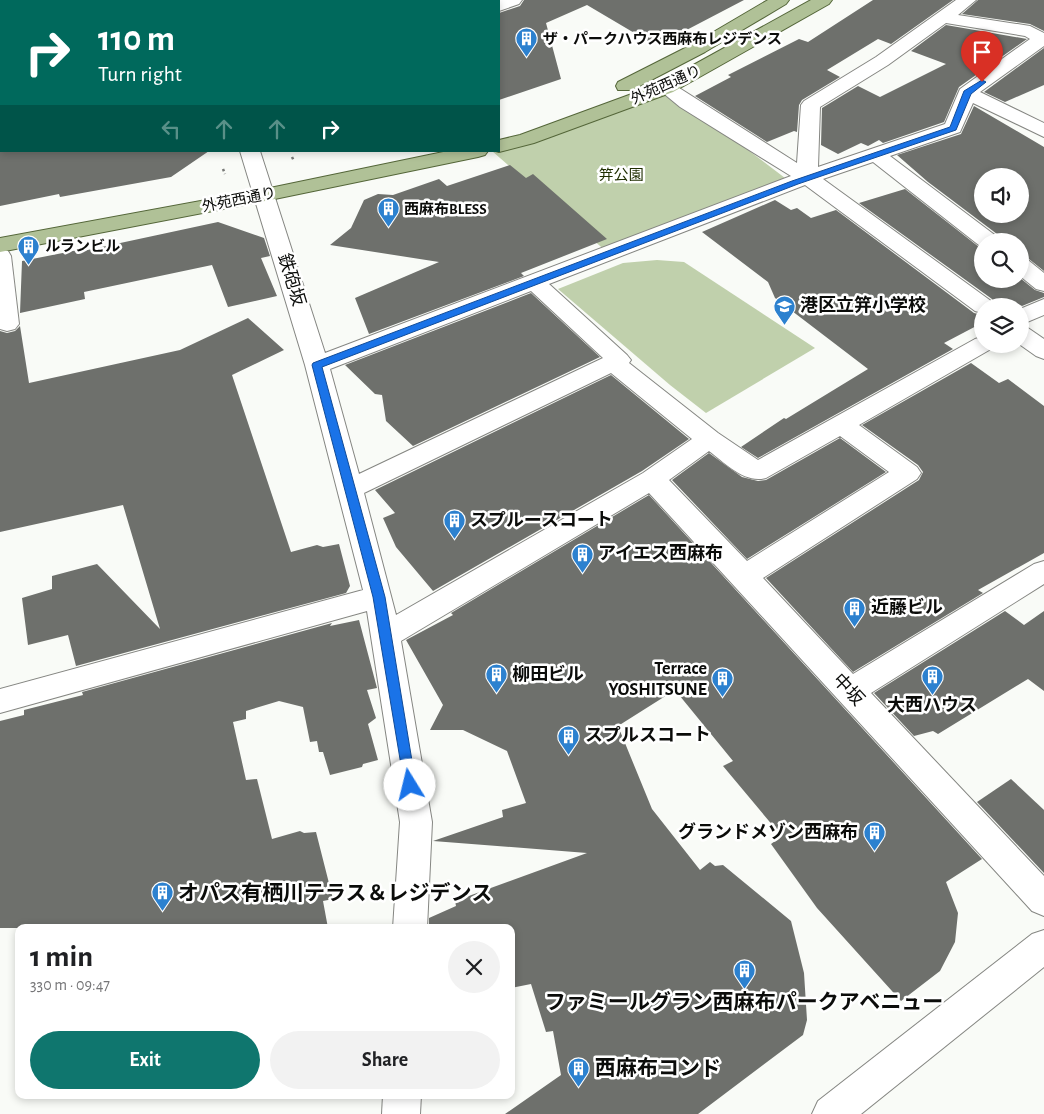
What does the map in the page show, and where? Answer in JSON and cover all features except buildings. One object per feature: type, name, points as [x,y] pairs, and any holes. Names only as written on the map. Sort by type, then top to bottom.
[{"type":"main road","name":"外苑西通り","points":[[500,130],[546,116],[622,88],[699,48],[780,0]]},
{"type":"main road","name":"外苑西通り","points":[[500,146],[527,139],[666,88],[823,0]]},
{"type":"main road","name":"外苑西通り","points":[[0,245],[404,152]]},
{"type":"main road","name":"外苑西通り","points":[[0,227],[472,152]]},
{"type":"street","points":[[500,6],[513,0]]},
{"type":"street","points":[[808,178],[807,155],[812,105],[944,18],[967,0]]},
{"type":"street","points":[[317,365],[533,281],[808,178],[953,128],[967,93],[1042,40],[1030,31],[944,18]]},
{"type":"street","points":[[666,88],[808,178],[974,299]]},
{"type":"street","points":[[967,93],[1044,131]]},
{"type":"street","name":"鉄砲坂","points":[[250,152],[317,365],[379,597],[416,822],[410,924]]},
{"type":"street","points":[[876,155],[978,233]]},
{"type":"street","points":[[0,256],[7,324]]},
{"type":"street","points":[[1029,273],[1044,284]]},
{"type":"street","points":[[350,488],[619,360],[533,281]]},
{"type":"street","points":[[1029,314],[1044,306]]},
{"type":"street","points":[[1029,340],[1044,351]]},
{"type":"street","points":[[613,362],[709,439],[757,472],[974,349]]},
{"type":"street","points":[[745,576],[908,472],[840,424]]},
{"type":"street","points":[[386,636],[652,480],[709,439]]},
{"type":"street","name":"中坂","points":[[652,480],[745,576],[849,691],[1044,900]]},
{"type":"street","points":[[849,691],[1044,571]]},
{"type":"street","points":[[0,701],[379,597]]},
{"type":"street","points":[[831,1114],[1044,946]]},
{"type":"street","points":[[401,1114],[402,1099]]},
{"type":"path","points":[[292,157],[294,161]]},
{"type":"path","points":[[223,169],[225,174]]},
{"type":"green space","name":"笄公園","points":[[666,88],[785,178],[608,253],[493,152],[500,152],[500,146],[527,139]]},
{"type":"green space","points":[[657,260],[684,262],[815,348],[706,413],[670,385],[558,289],[623,263]]},
{"type":"place","name":"ザ・パークハウス西麻布レジデンス","points":[[527,58]]},
{"type":"place","name":"西麻布BLESS","points":[[388,228]]},
{"type":"place","name":"ルランビル","points":[[29,265]]},
{"type":"place","name":"港区立笄小学校","points":[[784,325]]},
{"type":"place","name":"スプルースコート","points":[[454,540]]},
{"type":"place","name":"アイエス西麻布","points":[[582,573]]},
{"type":"place","name":"近藤ビル","points":[[855,627]]},
{"type":"place","name":"柳田ビル","points":[[496,694]]},
{"type":"place","name":"大西ハウス","points":[[932,695]]},
{"type":"place","name":"Terrace YOSHITSUNE","points":[[723,698]]},
{"type":"place","name":"スプルスコート","points":[[569,755]]},
{"type":"place","name":"グランドメゾン西麻布","points":[[874,852]]},
{"type":"place","name":"オパス有栖川テラス＆レジデンス","points":[[162,912]]},
{"type":"place","name":"ファミールグラン西麻布パークアベニュー","points":[[744,989]]},
{"type":"place","name":"西麻布コンド","points":[[579,1087]]},
{"type":"route","points":[[410,785],[379,597],[317,365],[795,182],[953,128],[967,93],[982,82]]}]
